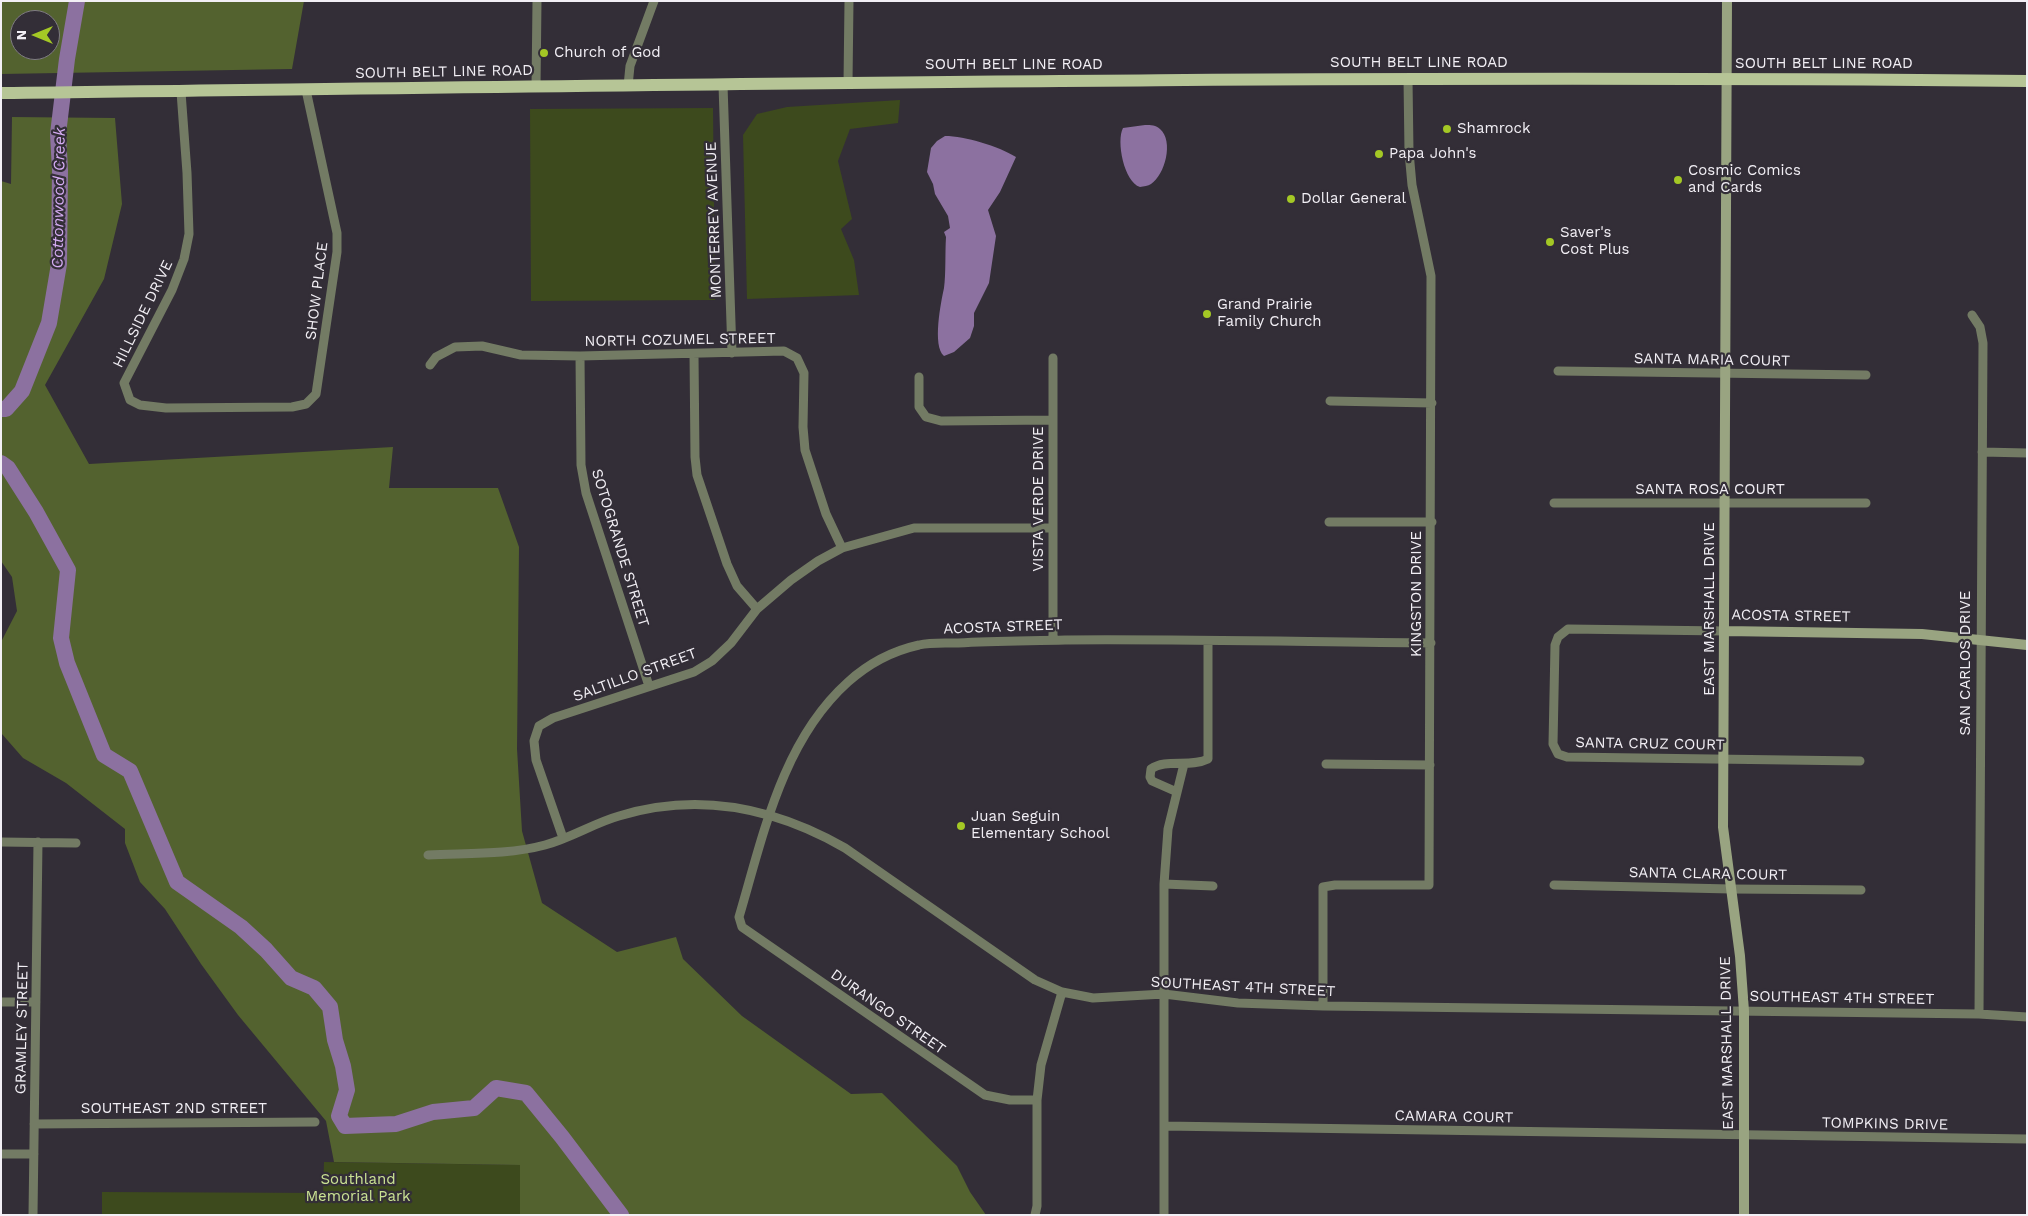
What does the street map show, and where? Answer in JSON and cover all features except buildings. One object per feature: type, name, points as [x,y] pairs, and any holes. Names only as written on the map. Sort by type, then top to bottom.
[{"type":"main road","name":"EAST MARSHALL DRIVE","points":[[1727,1],[1724,827],[1740,956],[1744,1011],[1744,1215]]},
{"type":"main road","name":"SOUTH BELT LINE ROAD","points":[[1,93],[1408,78],[2027,81]]},
{"type":"main road","name":"ACOSTA STREET","points":[[1725,631],[1922,634],[2027,645]]},
{"type":"street","points":[[536,87],[537,1]]},
{"type":"street","points":[[628,86],[630,66],[654,1]]},
{"type":"street","points":[[848,83],[849,1]]},
{"type":"street","name":"KINGSTON DRIVE","points":[[1323,1006],[1323,887],[1335,885],[1429,885],[1432,522],[1430,463],[1432,403],[1431,276],[1412,185],[1409,152],[1408,78]]},
{"type":"street","name":"MONTERREY AVENUE","points":[[723,86],[732,353]]},
{"type":"street","name":"SHOW PLACE","points":[[306,90],[337,233],[337,252],[316,394],[306,404]]},
{"type":"street","name":"HILLSIDE DRIVE","points":[[181,92],[189,234],[184,259],[172,290],[124,383],[130,400],[140,405],[166,408],[292,407],[306,404]]},
{"type":"street","name":"SAN CARLOS DRIVE","points":[[1972,315],[1980,327],[1983,343],[1979,1014]]},
{"type":"street","name":"NORTH COZUMEL STREET","points":[[430,365],[436,357],[455,347],[482,346],[521,355],[580,356],[784,351],[797,358],[804,373],[803,427],[806,450],[826,514],[842,548]]},
{"type":"street","points":[[694,354],[695,456],[697,476],[727,564],[737,586],[757,609]]},
{"type":"street","name":"SOTOGRANDE STREET","points":[[580,356],[581,465],[586,493],[649,686]]},
{"type":"street","name":"VISTA VERDE DRIVE","points":[[1053,358],[1053,640]]},
{"type":"street","name":"SANTA MARIA COURT","points":[[1558,371],[1866,375]]},
{"type":"street","points":[[920,377],[918,407],[926,417],[941,421],[1053,420]]},
{"type":"street","points":[[1330,401],[1432,403]]},
{"type":"street","points":[[1982,452],[2027,453]]},
{"type":"street","name":"SANTA ROSA COURT","points":[[1554,503],[1866,504]]},
{"type":"street","points":[[1329,522],[1432,522]]},
{"type":"street","name":"SALTILLO STREET","points":[[563,838],[536,760],[534,741],[539,726],[553,718],[694,672],[712,661],[731,643],[757,609],[791,580],[818,561],[842,548],[914,528],[1053,528]]},
{"type":"street","name":"ACOSTA STREET","points":[[1558,637],[1568,628],[1725,631]]},
{"type":"street","name":"SANTA CRUZ COURT","points":[[1558,637],[1556,645],[1553,744],[1558,754],[1567,757],[1860,761]]},
{"type":"street","name":"ACOSTA STREET","points":[[740,917],[770,815],[795,756],[822,709],[849,682],[882,657],[920,645],[1053,640],[1431,643]]},
{"type":"street","points":[[1177,792],[1152,781],[1150,773],[1151,769],[1160,764],[1198,764],[1208,760],[1208,641]]},
{"type":"street","points":[[1164,1215],[1164,884],[1168,829],[1184,764]]},
{"type":"street","points":[[1326,764],[1430,765]]},
{"type":"street","name":"SOUTHEAST 4TH STREET","points":[[428,854],[518,850],[547,845],[618,816],[657,806],[694,804],[736,808],[770,815],[816,831],[845,848],[1035,980],[1062,992],[1093,998],[1164,994],[1238,1003],[1323,1006],[1979,1014],[2027,1017]]},
{"type":"street","points":[[1,842],[76,843]]},
{"type":"street","name":"GRAMLEY STREET","points":[[33,1215],[38,842]]},
{"type":"street","points":[[1164,884],[1213,886]]},
{"type":"street","name":"SANTA CLARA COURT","points":[[1554,885],[1861,890]]},
{"type":"street","name":"DURANGO STREET","points":[[740,917],[742,928],[985,1095],[1010,1100],[1037,1100]]},
{"type":"street","points":[[1035,1215],[1037,1206],[1037,1100],[1041,1065],[1062,992]]},
{"type":"street","points":[[1,1002],[36,1002]]},
{"type":"street","name":"SOUTHEAST 2ND STREET","points":[[34,1124],[315,1122]]},
{"type":"street","name":"CAMARA COURT","points":[[1164,1126],[1744,1136]]},
{"type":"street","name":"TOMPKINS DRIVE","points":[[1744,1136],[2027,1140]]},
{"type":"street","points":[[1,1154],[34,1154]]},
{"type":"green space","points":[[1,1],[304,1],[292,69],[1,74]]},
{"type":"green space","points":[[900,100],[898,123],[850,129],[838,161],[852,219],[841,229],[854,260],[859,295],[747,299],[743,135],[757,114],[787,107]]},
{"type":"green space","points":[[713,108],[715,300],[531,301],[530,109]]},
{"type":"green space","points":[[12,117],[115,118],[122,204],[104,279],[45,385],[89,464],[393,447],[389,488],[498,488],[519,547],[517,749],[522,831],[542,903],[617,952],[676,937],[683,959],[742,1016],[851,1094],[882,1093],[957,1166],[970,1192],[986,1215],[520,1215],[520,1165],[334,1162],[326,1121],[238,1015],[201,964],[165,909],[140,882],[125,843],[125,829],[66,783],[23,758],[2,734],[1,642],[17,611],[12,577],[1,561],[1,181],[11,184]]},
{"type":"green space","name":"Southland Memorial Park","points":[[324,1162],[520,1165],[520,1215],[102,1215],[102,1192],[323,1193]]},
{"type":"shaded area","points":[[1145,125],[1155,126],[1160,129],[1164,134],[1167,149],[1164,166],[1156,180],[1150,185],[1140,187],[1134,184],[1126,170],[1120,142],[1123,128]]},
{"type":"shaded area","points":[[945,136],[981,142],[1016,157],[1000,192],[988,210],[996,236],[989,283],[974,313],[974,326],[970,338],[954,352],[944,356],[940,351],[938,324],[945,276],[946,237],[944,232],[950,228],[948,216],[935,194],[933,184],[927,172],[931,148]]},
{"type":"waterway","name":"Cottonwood Creek","points":[[1,409],[6,409],[22,391],[49,323],[59,264],[60,170],[58,134],[67,59],[77,1]]},
{"type":"waterway","name":"Cottonwood Creek","points":[[1,463],[8,468],[36,512],[68,570],[61,638],[67,663],[104,755],[130,771],[177,882],[241,927],[266,950],[291,978],[314,988],[330,1007],[335,1040],[343,1066],[347,1090],[339,1116],[345,1126],[396,1124],[433,1112],[474,1108],[496,1088],[526,1093],[621,1215]]},
{"type":"place","name":"Church of God","points":[[544,53]]},
{"type":"place","name":"Shamrock","points":[[1447,129]]},
{"type":"place","name":"Papa John's","points":[[1379,154]]},
{"type":"place","name":"Cosmic Comics and Cards","points":[[1678,180]]},
{"type":"place","name":"Dollar General","points":[[1291,199]]},
{"type":"place","name":"Saver's Cost Plus","points":[[1550,242]]},
{"type":"place","name":"Grand Prairie Family Church","points":[[1207,314]]},
{"type":"place","name":"Juan Seguin Elementary School","points":[[961,826]]}]
